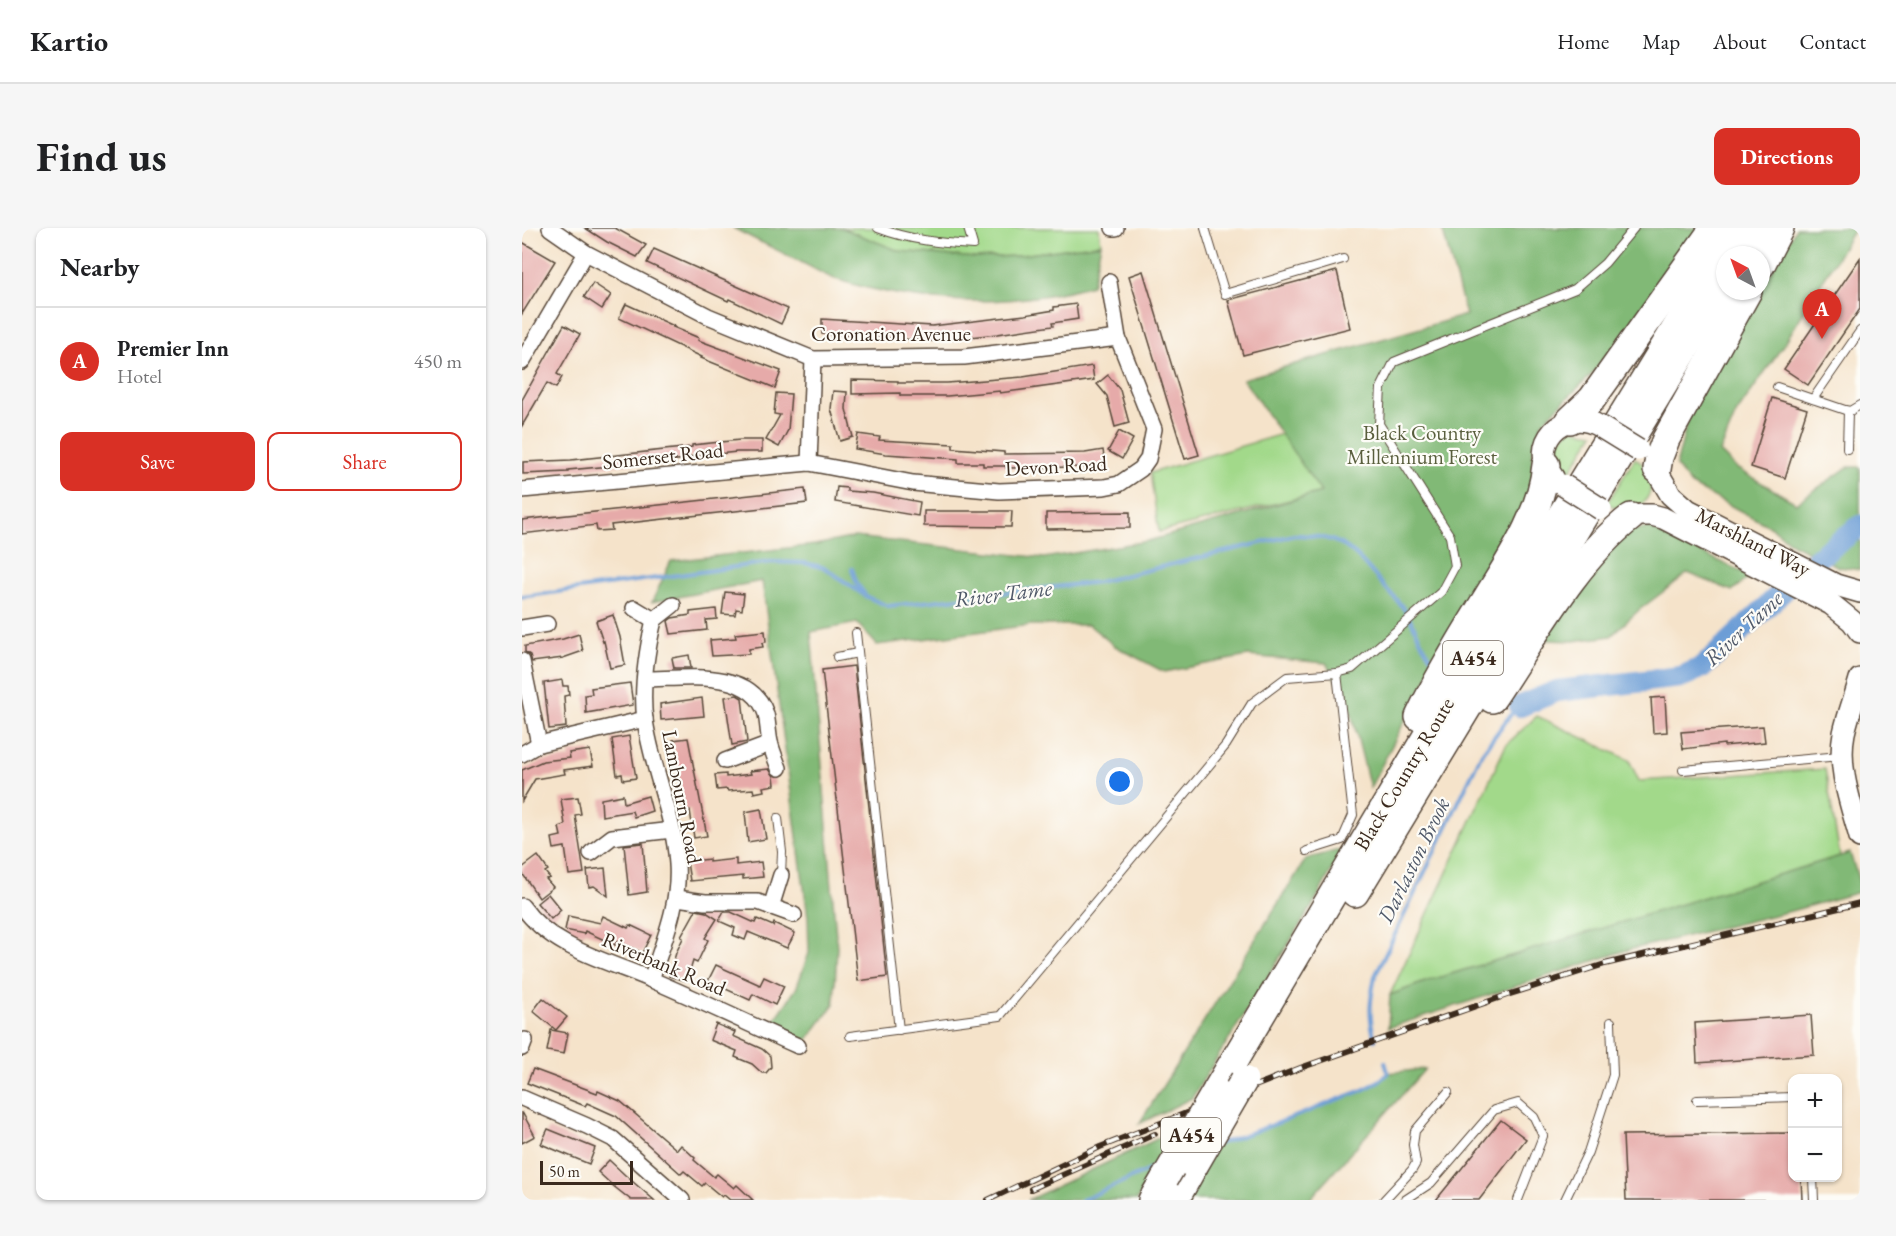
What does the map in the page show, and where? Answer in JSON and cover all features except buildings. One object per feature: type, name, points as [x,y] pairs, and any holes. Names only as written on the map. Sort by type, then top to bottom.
[{"type":"highway","points":[[1570,420],[1592,399],[1714,228]]},
{"type":"highway","name":"Black Country Route","points":[[1164,1193],[1216,1091],[1457,685],[1737,228]]},
{"type":"highway","points":[[1748,246],[1758,228]]},
{"type":"highway","points":[[1770,248],[1780,228]]},
{"type":"highway","name":"Black Country Route","points":[[1164,1193],[1194,1166],[1389,836],[1716,299]]},
{"type":"highway","points":[[1658,472],[1666,439],[1743,300]]},
{"type":"highway","points":[[1346,872],[1439,677],[1499,577],[1531,518],[1543,488],[1554,475]]},
{"type":"highway","points":[[1389,836],[1472,727],[1587,560],[1610,533],[1636,516]]},
{"type":"street","name":"Coronation Avenue","points":[[550,228],[586,253],[708,315],[813,359],[964,357],[1118,338]]},
{"type":"street","points":[[522,362],[586,253]]},
{"type":"street","name":"Devon Road","points":[[809,464],[913,483],[999,491],[1104,487],[1119,484],[1136,473],[1148,459],[1154,429],[1118,338],[1109,282]]},
{"type":"street","points":[[809,464],[813,359]]},
{"type":"street","points":[[1584,419],[1599,426],[1638,450],[1652,462],[1658,472],[1659,492],[1652,507],[1636,516],[1616,516],[1601,509],[1554,475],[1544,457],[1546,443],[1556,430],[1570,420],[1584,419]]},
{"type":"street","name":"Somerset Road","points":[[522,490],[809,464]]},
{"type":"street","name":"Marshland Way","points":[[1658,472],[1671,495],[1688,510],[1771,562]]},
{"type":"street","name":"Marshland Way","points":[[1636,516],[1652,515],[1663,518],[1771,562],[1817,585],[1860,591]]},
{"type":"street","name":"Marshland Way","points":[[1817,585],[1860,632]]},
{"type":"street","points":[[634,608],[654,620],[673,605]]},
{"type":"street","name":"Lambourn Road","points":[[651,980],[677,898],[677,864],[672,830],[645,719],[645,679],[654,620]]},
{"type":"street","points":[[522,628],[548,624]]},
{"type":"street","points":[[522,661],[539,744]]},
{"type":"street","points":[[645,679],[721,680],[738,684],[753,693],[765,713],[770,744],[779,768]]},
{"type":"street","points":[[1860,679],[1854,712],[1844,732],[1842,756],[1845,783],[1860,837]]},
{"type":"street","points":[[522,754],[539,744],[645,719]]},
{"type":"street","points":[[724,761],[770,744]]},
{"type":"street","points":[[591,853],[612,837],[672,830]]},
{"type":"street","points":[[771,907],[781,875]]},
{"type":"street","points":[[677,898],[705,902],[749,901],[794,915]]},
{"type":"street","name":"Riverbank Road","points":[[522,906],[543,929],[566,945],[651,980],[798,1046]]},
{"type":"street","points":[[522,1098],[614,1139],[682,1200]]},
{"type":"lane","points":[[878,228],[899,236],[938,243],[973,245],[968,228]]},
{"type":"lane","points":[[1205,228],[1225,294],[1343,259]]},
{"type":"lane","points":[[850,1036],[1000,1016],[1226,745],[1252,703],[1287,677],[1337,673],[1352,669],[1441,592],[1455,566],[1449,536],[1379,424],[1381,388],[1394,362],[1575,290],[1605,264],[1634,228]]},
{"type":"lane","points":[[1813,399],[1860,331]]},
{"type":"lane","points":[[1777,387],[1848,411],[1860,405]]},
{"type":"lane","points":[[1847,449],[1848,411]]},
{"type":"lane","points":[[856,633],[898,1030]]},
{"type":"lane","points":[[837,657],[858,653]]},
{"type":"lane","points":[[1307,850],[1342,840],[1353,815],[1337,673]]},
{"type":"lane","points":[[1683,770],[1842,756]]},
{"type":"lane","points":[[778,818],[782,852],[781,875]]},
{"type":"lane","points":[[1565,1200],[1588,1152],[1613,1075],[1611,1022]]},
{"type":"lane","points":[[1384,1200],[1412,1170],[1416,1163],[1413,1145],[1415,1131],[1448,1092]]},
{"type":"lane","points":[[1697,1100],[1788,1096]]},
{"type":"lane","points":[[1405,1200],[1431,1183],[1494,1110],[1518,1103],[1534,1117],[1543,1136],[1518,1200]]},
{"type":"lane","points":[[1813,1182],[1814,1200]]},
{"type":"green space","points":[[733,228],[842,228],[899,251],[976,258],[1014,256],[1101,244],[1092,285],[1028,298],[964,301],[898,294],[835,279]]},
{"type":"green space","points":[[842,228],[1099,228],[1101,244],[1014,256],[976,258],[899,251]]},
{"type":"green space","name":"Black Country Millennium Forest","points":[[1442,228],[1705,228],[1687,255],[1592,374],[1542,423],[1533,449],[1532,494],[1425,682],[1370,788],[1349,704],[1326,663],[1248,656],[1164,672],[1115,646],[1089,625],[1031,625],[877,645],[857,623],[811,632],[837,948],[834,1004],[806,1042],[772,1024],[796,989],[809,953],[808,917],[762,581],[652,602],[671,561],[815,545],[855,537],[1044,558],[1148,541],[1321,492],[1243,379],[1466,315]]},
{"type":"green space","points":[[1796,228],[1855,228],[1786,341],[1736,414],[1720,452],[1736,468],[1796,503],[1848,467],[1860,467],[1860,570],[1839,567],[1793,544],[1771,527],[1691,485],[1676,466],[1689,415],[1755,300],[1770,300],[1770,273]]},
{"type":"green space","points":[[1571,429],[1594,433],[1566,478],[1557,469],[1554,445]]},
{"type":"green space","points":[[1282,434],[1322,492],[1159,532],[1150,473]]},
{"type":"green space","points":[[1635,458],[1645,468],[1650,478],[1651,489],[1647,498],[1640,505],[1631,509],[1607,503]]},
{"type":"green space","points":[[1649,528],[1751,576],[1732,591],[1688,573],[1639,610],[1611,636],[1573,641],[1548,640],[1549,632],[1625,531]]},
{"type":"green space","points":[[1537,716],[1629,760],[1639,781],[1825,769],[1840,856],[1428,981],[1390,995],[1506,745]]},
{"type":"green space","points":[[1343,849],[1314,903],[1192,1098],[1139,1124],[1306,859]]},
{"type":"green space","points":[[1850,853],[1860,884],[1860,892],[1624,951],[1388,1028],[1390,995],[1428,981]]},
{"type":"green space","points":[[1425,1069],[1309,1200],[1184,1200],[1215,1145],[1291,1119],[1365,1088],[1381,1080],[1388,1073]]},
{"type":"green space","points":[[1174,1131],[1137,1200],[1028,1200]]},
{"type":"waterway","name":"River Tame","points":[[1520,706],[1557,691],[1681,677],[1703,667],[1819,557],[1860,526]]},
{"type":"waterway","name":"River Tame","points":[[522,597],[771,562],[805,563],[825,568],[867,597],[888,606],[1098,582],[1294,535],[1310,536],[1335,541],[1354,553],[1404,608],[1433,660]]},
{"type":"waterway","points":[[852,569],[857,584],[864,593]]},
{"type":"waterway","name":"River Tame","points":[[1503,702],[1519,706]]},
{"type":"waterway","name":"Darlaston Brook","points":[[1375,1040],[1370,1008],[1375,976],[1482,753],[1512,713],[1520,706]]},
{"type":"waterway","name":"Darlaston Brook","points":[[1218,1144],[1370,1087],[1388,1073],[1385,1062]]},
{"type":"waterway","name":"Darlaston Brook","points":[[1082,1200],[1160,1165]]},
{"type":"railway","points":[[988,1200],[1100,1147],[1303,1067],[1507,995],[1605,964],[1860,903]]},
{"type":"railway","points":[[1031,1189],[1155,1134]]},
{"type":"place","name":"Premier Inn","points":[[1822,339]]}]
